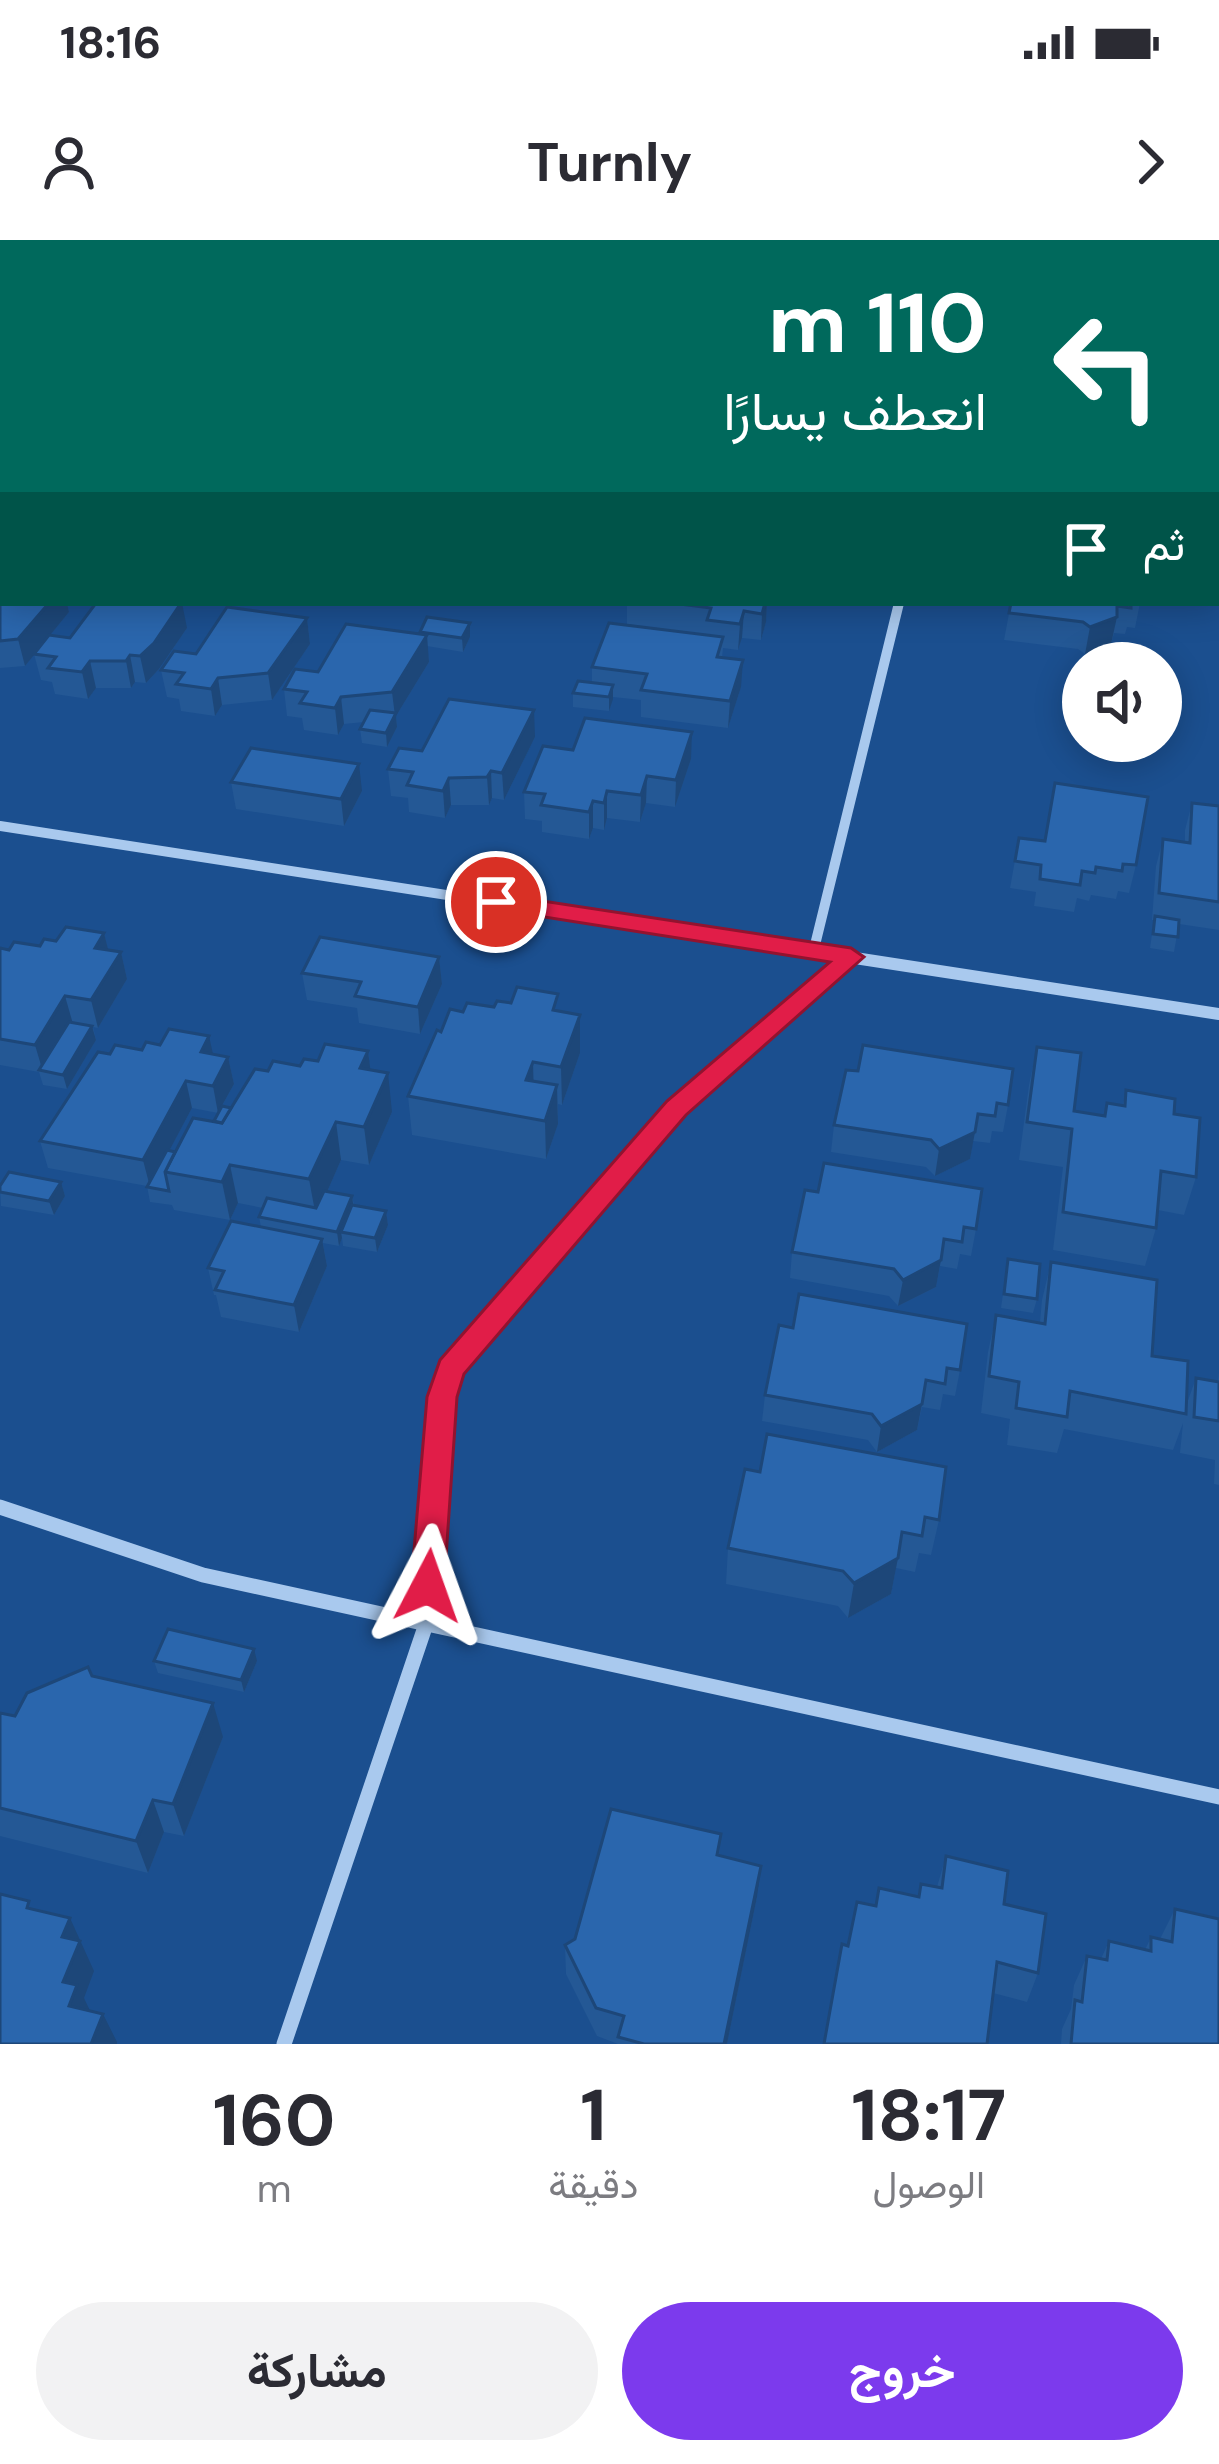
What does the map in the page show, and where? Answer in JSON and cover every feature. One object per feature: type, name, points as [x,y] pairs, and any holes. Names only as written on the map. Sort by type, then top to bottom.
[{"type":"street","points":[[813,951],[897,606]]},
{"type":"street","points":[[0,826],[1219,1014]]},
{"type":"street","points":[[284,2044],[424,1628],[442,1397],[451,1369],[677,1108],[851,957]]},
{"type":"street","points":[[0,1507],[202,1575],[424,1628],[1219,1797]]},
{"type":"building","points":[[0,606],[46,606],[18,639],[0,641]]},
{"type":"building","points":[[94,606],[179,606],[154,643],[126,661],[90,661],[82,672],[48,668],[56,657],[34,654],[49,635],[70,638]]},
{"type":"building","points":[[695,606],[764,606],[762,614],[744,611],[740,624],[707,620],[711,608]]},
{"type":"building","points":[[1010,606],[1117,606],[1117,617],[1090,627],[1083,622],[1009,613]]},
{"type":"building","points":[[227,607],[307,618],[268,673],[218,678],[211,689],[176,684],[184,673],[161,670],[174,651],[196,654]]},
{"type":"building","points":[[427,617],[470,623],[462,638],[420,632]]},
{"type":"building","points":[[609,623],[723,637],[717,657],[743,660],[730,701],[641,690],[647,674],[592,667]]},
{"type":"building","points":[[346,624],[427,635],[392,692],[341,697],[335,708],[300,703],[307,692],[284,689],[295,669],[318,672]]},
{"type":"building","points":[[578,681],[613,685],[609,697],[573,693]]},
{"type":"building","points":[[449,699],[534,710],[502,773],[449,778],[443,791],[407,785],[413,772],[388,769],[399,748],[422,751]]},
{"type":"building","points":[[370,710],[396,713],[386,733],[360,729]]},
{"type":"building","points":[[585,718],[692,732],[676,780],[647,776],[641,795],[607,791],[604,803],[593,801],[589,812],[541,805],[545,794],[524,792],[543,746],[573,750]]},
{"type":"building","points":[[251,748],[359,764],[341,799],[231,782]]},
{"type":"building","points":[[1055,783],[1148,797],[1136,865],[1123,864],[1122,871],[1096,867],[1095,873],[1082,871],[1080,885],[1040,879],[1041,865],[1015,861],[1019,838],[1045,841]]},
{"type":"building","points":[[1192,803],[1219,806],[1219,902],[1159,893],[1163,839],[1190,843]]},
{"type":"building","points":[[1155,916],[1179,920],[1178,937],[1153,934]]},
{"type":"building","points":[[66,927],[104,933],[95,948],[121,952],[91,1000],[65,996],[35,1045],[0,1039],[0,948],[9,950],[14,942],[40,946],[44,939],[56,941]]},
{"type":"building","points":[[320,937],[439,957],[418,1007],[355,996],[361,982],[302,973]]},
{"type":"building","points":[[517,987],[558,994],[553,1010],[580,1015],[561,1067],[533,1062],[526,1080],[557,1085],[545,1121],[408,1096],[450,1009],[463,1012],[467,1003],[494,1007],[497,1001],[511,1003]]},
{"type":"building","points":[[69,1022],[92,1026],[63,1075],[39,1070]]},
{"type":"building","points":[[169,1029],[209,1036],[201,1052],[228,1057],[213,1086],[186,1081],[143,1160],[40,1141],[98,1052],[110,1054],[115,1045],[142,1050],[146,1042],[160,1045]]},
{"type":"building","points":[[325,1044],[368,1051],[360,1068],[388,1073],[364,1127],[336,1122],[309,1179],[230,1165],[222,1182],[165,1172],[193,1118],[222,1123],[255,1069],[268,1071],[273,1061],[300,1066],[304,1059],[318,1061]]},
{"type":"building","points":[[863,1045],[1013,1069],[1008,1105],[997,1103],[995,1116],[978,1114],[975,1132],[939,1149],[931,1140],[834,1125],[846,1070],[858,1071]]},
{"type":"building","points":[[1037,1047],[1081,1053],[1074,1111],[1105,1116],[1107,1103],[1125,1106],[1126,1090],[1175,1099],[1174,1114],[1200,1118],[1196,1177],[1161,1171],[1156,1228],[1063,1212],[1072,1129],[1027,1122]]},
{"type":"building","points":[[222,1106],[231,1108],[222,1123],[214,1121]]},
{"type":"building","points":[[167,1150],[175,1152],[165,1172],[169,1191],[147,1187]]},
{"type":"building","points":[[824,1163],[982,1189],[976,1229],[964,1227],[962,1242],[944,1239],[941,1260],[903,1280],[894,1269],[792,1252],[805,1190],[818,1192]]},
{"type":"building","points":[[9,1172],[61,1182],[49,1201],[0,1192]]},
{"type":"building","points":[[324,1191],[352,1196],[337,1232],[259,1217],[267,1198],[316,1208]]},
{"type":"building","points":[[352,1205],[386,1211],[375,1238],[341,1232]]},
{"type":"building","points":[[231,1221],[322,1239],[294,1305],[215,1290],[224,1271],[208,1268]]},
{"type":"building","points":[[1008,1259],[1040,1264],[1037,1299],[1004,1294]]},
{"type":"building","points":[[1051,1262],[1157,1280],[1152,1356],[1188,1361],[1186,1414],[1070,1391],[1067,1417],[1016,1408],[1019,1382],[989,1376],[996,1315],[1045,1324]]},
{"type":"building","points":[[799,1294],[967,1324],[960,1370],[947,1368],[945,1384],[926,1380],[922,1404],[881,1426],[872,1414],[765,1395],[779,1325],[793,1328]]},
{"type":"building","points":[[1196,1378],[1219,1382],[1219,1421],[1194,1417]]},
{"type":"building","points":[[767,1434],[946,1467],[939,1520],[925,1517],[922,1536],[902,1532],[898,1558],[854,1583],[843,1571],[728,1548],[745,1469],[760,1472]]},
{"type":"building","points":[[168,1629],[254,1649],[241,1680],[154,1661]]},
{"type":"building","points":[[88,1667],[92,1676],[213,1703],[173,1804],[153,1800],[136,1841],[0,1808],[0,1713],[15,1716],[27,1693]]},
{"type":"building","points":[[611,1809],[721,1834],[717,1855],[761,1866],[724,2044],[644,2044],[618,2037],[624,2016],[596,2008],[565,1945],[575,1939]]},
{"type":"building","points":[[946,1856],[1008,1871],[1004,1904],[1046,1914],[1038,1973],[997,1962],[987,2044],[824,2044],[842,1944],[848,1946],[857,1902],[876,1906],[879,1888],[919,1897],[921,1884],[942,1888]]},
{"type":"building","points":[[0,1894],[29,1901],[27,1908],[70,1918],[62,1937],[80,1941],[63,1982],[77,1985],[69,2006],[103,2014],[91,2044],[0,2044]]},
{"type":"building","points":[[1175,1909],[1219,1919],[1219,2044],[1071,2044],[1075,2000],[1082,2002],[1087,1956],[1107,1960],[1109,1941],[1151,1951],[1151,1937],[1172,1942]]},
{"type":"route","points":[[428,1586],[442,1397],[451,1369],[467,1345],[677,1108],[851,957],[496,902]]}]
